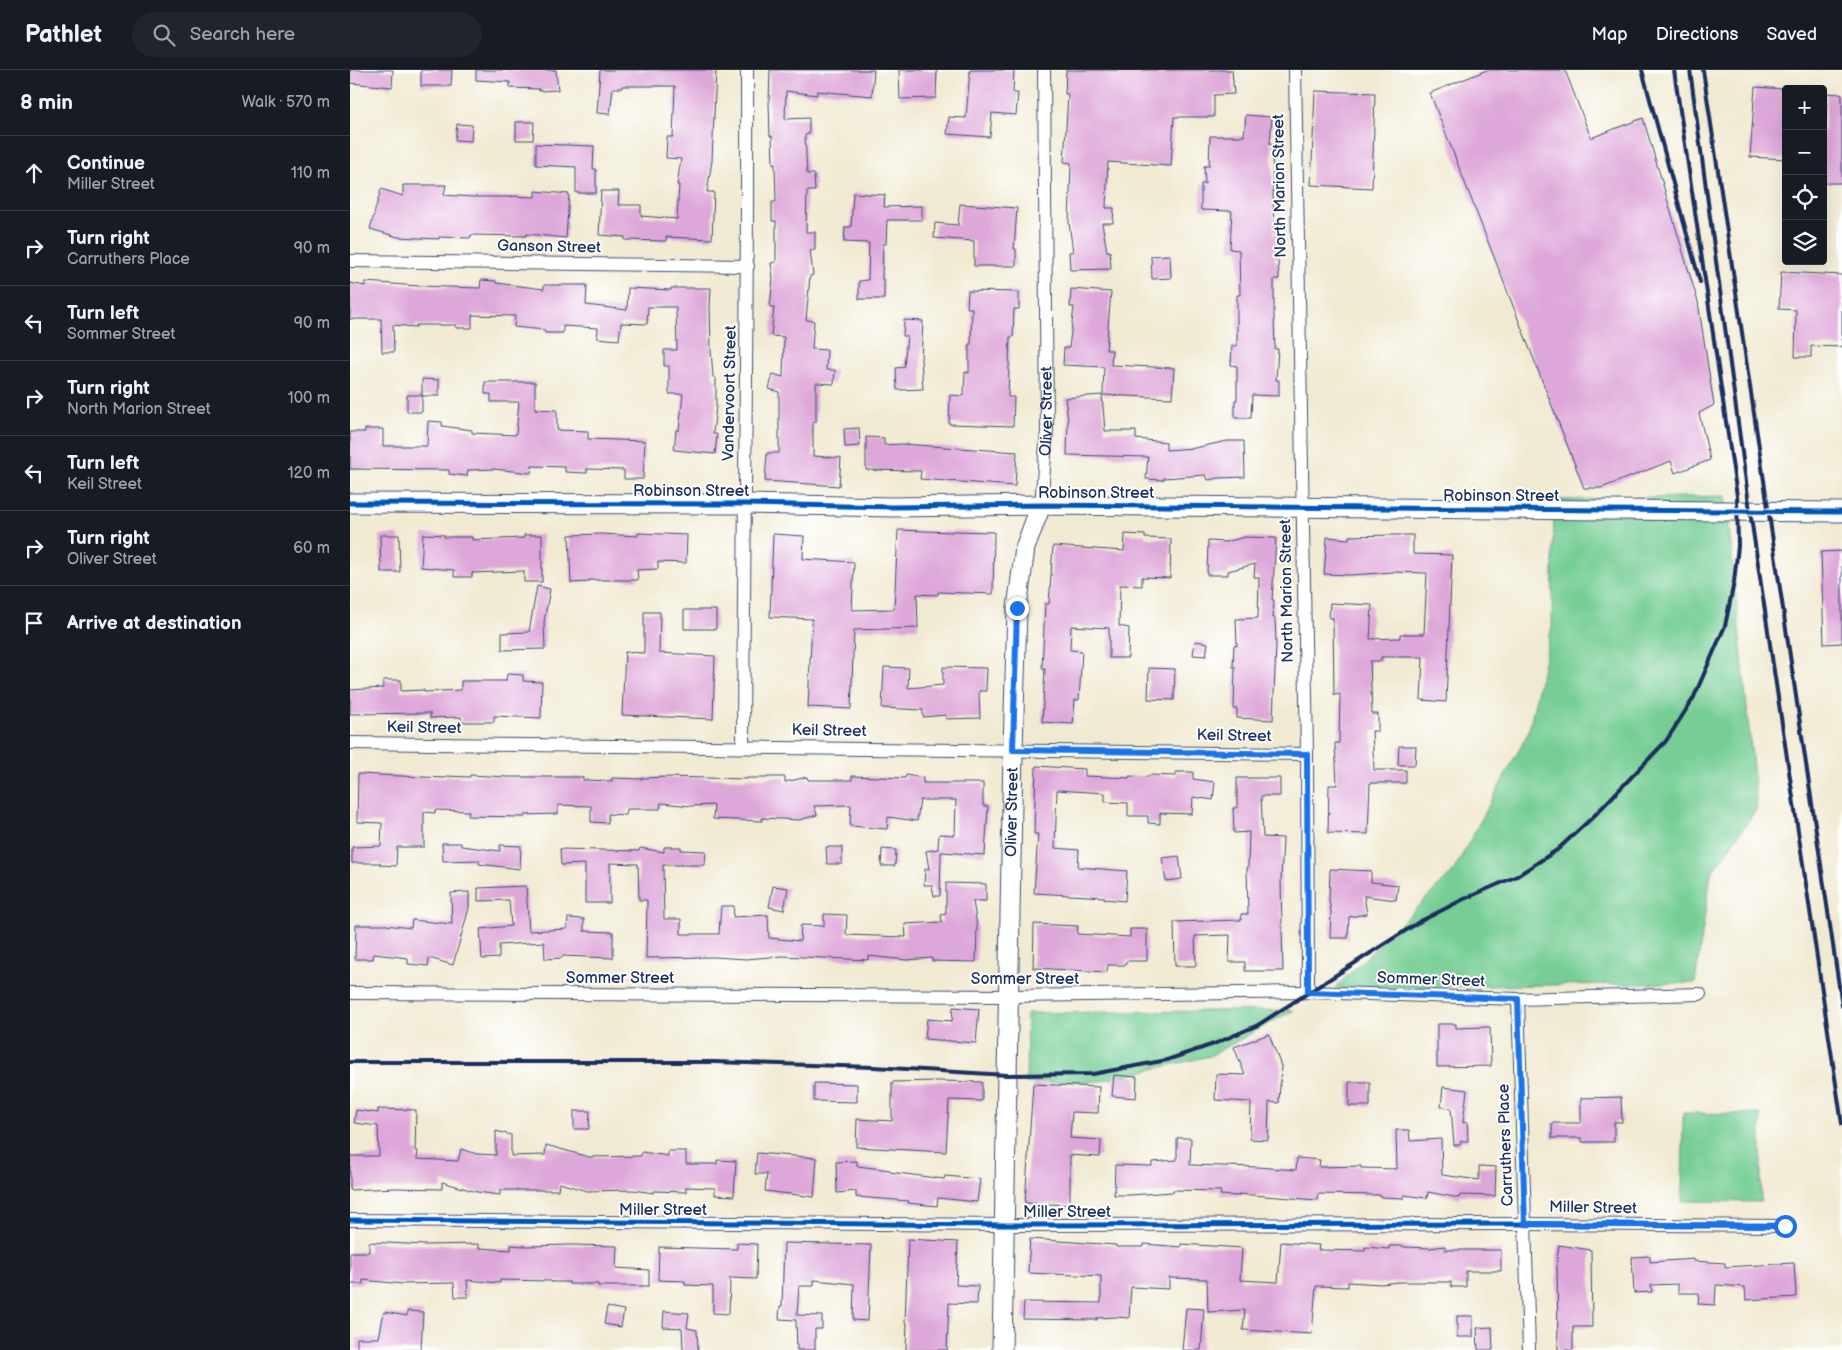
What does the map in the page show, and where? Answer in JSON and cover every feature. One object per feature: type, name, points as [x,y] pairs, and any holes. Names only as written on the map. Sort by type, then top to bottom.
[{"type":"street","name":"Vandervoort Street","points":[[743,747],[744,504],[748,266],[747,70]]},
{"type":"street","name":"Oliver Street","points":[[1002,1350],[1017,608],[1025,548],[1041,505],[1047,430],[1044,70]]},
{"type":"street","name":"North Marion Street","points":[[1295,70],[1301,507],[1307,754],[1308,992]]},
{"type":"street","name":"Ganson Street","points":[[350,261],[748,266]]},
{"type":"street","name":"Robinson Street","points":[[350,503],[744,504],[893,507],[1041,505],[1842,512]]},
{"type":"street","name":"Keil Street","points":[[350,743],[1307,754]]},
{"type":"street","name":"Sommer Street","points":[[350,992],[1009,996],[1308,992],[1518,999],[1700,994]]},
{"type":"street","name":"Carruthers Place","points":[[1518,999],[1528,1350]]},
{"type":"street","name":"Miller Street","points":[[350,1220],[1004,1225],[1525,1224],[1785,1226]]},
{"type":"green space","points":[[1726,496],[1757,809],[1711,873],[1695,983],[1335,988],[1453,872],[1528,733],[1552,626],[1554,500]]},
{"type":"green space","points":[[1294,1010],[1210,1056],[1100,1081],[1026,1083],[1027,1013]]},
{"type":"green space","points":[[1683,1113],[1761,1114],[1761,1202],[1682,1201]]},
{"type":"building","points":[[350,70],[393,70],[392,87],[350,83]]},
{"type":"building","points":[[421,70],[452,70],[451,86],[421,86]]},
{"type":"building","points":[[476,70],[556,70],[558,90],[539,91],[539,89],[510,88],[510,82],[476,80]]},
{"type":"building","points":[[600,70],[716,70],[712,161],[707,192],[714,192],[712,239],[666,237],[666,241],[625,240],[625,237],[599,235],[601,191],[619,191],[618,205],[641,205],[641,216],[677,219],[679,185],[677,185],[681,159],[666,158],[667,137],[673,137],[675,86],[622,86],[622,88],[613,88],[610,114],[597,113]]},
{"type":"building","points":[[770,70],[874,70],[872,96],[817,91],[817,95],[786,91],[785,119],[809,118],[809,134],[805,135],[807,174],[814,174],[815,191],[807,191],[806,232],[815,232],[815,250],[810,250],[813,275],[810,276],[806,320],[814,321],[812,349],[827,350],[826,370],[835,370],[834,384],[816,383],[816,422],[813,422],[813,456],[841,458],[839,486],[765,481],[767,453],[779,453],[779,392],[769,389],[773,374],[783,377],[784,337],[771,336],[774,307],[770,307],[773,278],[771,263],[776,262],[776,221],[772,221],[772,202],[776,202],[775,163],[773,164],[772,136],[770,136]]},
{"type":"building","points":[[899,70],[937,70],[936,98],[900,99]]},
{"type":"building","points":[[970,70],[1014,70],[1013,93],[1018,93],[1016,115],[992,113],[990,137],[947,134],[949,117],[966,118]]},
{"type":"building","points":[[1066,70],[1232,70],[1234,94],[1214,95],[1214,117],[1174,117],[1171,166],[1108,162],[1106,208],[1114,208],[1113,223],[1102,223],[1107,251],[1110,251],[1111,269],[1070,270],[1069,252],[1073,252],[1069,223],[1071,163],[1064,162],[1068,94],[1065,94]]},
{"type":"building","points":[[1487,70],[1565,70],[1591,138],[1643,118],[1698,302],[1714,405],[1699,413],[1710,460],[1675,473],[1671,461],[1601,488],[1584,488],[1430,93]]},
{"type":"building","points":[[1755,87],[1782,89],[1782,159],[1750,157]]},
{"type":"building","points":[[1315,91],[1375,93],[1372,188],[1311,185]]},
{"type":"building","points":[[1827,93],[1842,94],[1842,183],[1827,183]]},
{"type":"building","points":[[1246,115],[1272,117],[1270,144],[1272,144],[1274,234],[1276,235],[1275,261],[1278,260],[1279,279],[1274,279],[1274,318],[1275,349],[1278,349],[1276,380],[1279,380],[1279,396],[1252,395],[1251,418],[1235,418],[1237,366],[1231,365],[1232,346],[1237,346],[1237,295],[1240,295],[1239,250],[1230,249],[1232,211],[1201,210],[1201,184],[1205,184],[1204,166],[1209,166],[1210,136],[1244,136]]},
{"type":"building","points":[[516,122],[534,122],[533,140],[516,140]]},
{"type":"building","points":[[457,124],[472,125],[471,141],[455,140]]},
{"type":"building","points":[[536,144],[594,146],[593,169],[596,169],[596,193],[576,193],[576,167],[536,165]]},
{"type":"building","points":[[403,185],[446,185],[444,195],[472,197],[535,197],[535,191],[569,194],[566,238],[527,234],[526,236],[471,235],[470,238],[439,237],[439,239],[398,237],[370,229],[381,189],[403,196]]},
{"type":"building","points":[[853,193],[885,195],[884,207],[922,206],[922,220],[887,220],[886,244],[883,244],[882,280],[884,280],[884,299],[859,299],[859,281],[868,280],[869,243],[844,242],[845,227],[851,227]]},
{"type":"building","points":[[960,204],[1017,208],[1014,249],[1016,249],[1016,266],[974,266],[974,241],[934,238],[935,223],[958,225]]},
{"type":"building","points":[[1170,255],[1171,278],[1152,279],[1151,256]]},
{"type":"building","points":[[1781,272],[1842,275],[1842,347],[1811,346],[1811,357],[1795,357],[1796,310],[1779,309]]},
{"type":"building","points":[[481,280],[544,289],[544,285],[587,285],[586,305],[627,310],[628,288],[671,290],[671,288],[711,288],[711,350],[713,377],[716,378],[713,434],[717,434],[715,454],[674,450],[676,430],[679,430],[683,394],[669,394],[669,366],[664,366],[664,350],[677,350],[676,307],[648,307],[647,324],[621,323],[619,340],[597,338],[598,328],[563,326],[563,333],[545,333],[545,330],[514,327],[515,316],[472,315],[472,328],[456,328],[456,325],[416,325],[416,327],[393,325],[394,352],[382,352],[381,319],[350,319],[350,283],[365,286],[365,282],[480,288]]},
{"type":"building","points":[[1071,289],[1111,292],[1106,350],[1112,350],[1111,365],[1174,368],[1172,398],[1103,395],[1104,367],[1063,365],[1064,348],[1069,348],[1074,307],[1070,307]]},
{"type":"building","points":[[968,291],[1019,292],[1019,309],[1014,309],[1013,337],[1010,337],[1008,397],[1014,397],[1013,426],[949,424],[950,395],[964,396],[965,372],[969,373],[972,308],[967,308]]},
{"type":"building","points":[[904,320],[923,321],[921,359],[923,389],[897,390],[896,368],[904,367],[907,336],[903,336]]},
{"type":"building","points":[[422,379],[439,380],[439,396],[422,396]]},
{"type":"building","points":[[485,382],[535,382],[535,409],[557,410],[557,430],[588,431],[588,439],[645,441],[643,479],[624,479],[624,470],[587,469],[587,473],[565,472],[565,467],[532,466],[531,473],[494,469],[468,470],[467,476],[449,474],[449,470],[350,469],[350,432],[365,432],[365,429],[383,429],[383,446],[427,446],[428,421],[442,422],[442,426],[472,430],[472,433],[516,435],[519,402],[491,402],[491,394],[485,394]]},
{"type":"building","points":[[407,395],[422,395],[422,412],[407,412]]},
{"type":"building","points":[[1102,395],[1105,431],[1136,431],[1136,439],[1166,442],[1166,450],[1195,448],[1227,441],[1244,441],[1245,477],[1208,480],[1206,475],[1164,478],[1163,480],[1146,479],[1148,457],[1067,455],[1068,420],[1065,398]]},
{"type":"building","points":[[859,428],[860,446],[845,447],[844,429]]},
{"type":"building","points":[[866,437],[884,438],[884,445],[902,444],[1017,452],[1015,486],[920,479],[921,471],[866,470]]},
{"type":"building","points":[[898,530],[994,532],[993,594],[938,592],[938,595],[917,594],[918,628],[854,630],[851,709],[808,707],[812,619],[770,617],[773,534],[804,536],[803,559],[854,562],[852,610],[894,609]]},
{"type":"building","points":[[638,533],[687,535],[686,563],[658,562],[658,569],[637,570],[638,580],[589,580],[589,582],[571,583],[569,535],[638,536]]},
{"type":"building","points":[[423,534],[445,535],[444,537],[472,537],[472,540],[524,538],[524,535],[542,535],[542,582],[524,582],[524,571],[472,573],[472,577],[454,577],[454,570],[421,567]]},
{"type":"building","points":[[1125,534],[1145,535],[1145,538],[1171,539],[1170,578],[1142,577],[1142,586],[1120,585],[1119,626],[1129,628],[1128,658],[1109,658],[1109,628],[1071,626],[1070,650],[1082,651],[1079,700],[1075,700],[1073,724],[1042,722],[1045,669],[1042,669],[1045,604],[1049,604],[1053,546],[1124,551]]},
{"type":"building","points":[[380,535],[399,535],[400,572],[381,572]]},
{"type":"building","points":[[1413,535],[1413,554],[1452,555],[1446,702],[1421,700],[1423,657],[1381,657],[1381,661],[1370,661],[1372,714],[1378,714],[1378,731],[1372,731],[1374,770],[1406,770],[1406,783],[1370,783],[1368,834],[1328,833],[1329,785],[1337,785],[1335,743],[1339,743],[1340,694],[1334,695],[1333,618],[1329,618],[1330,603],[1372,605],[1370,639],[1400,638],[1400,634],[1424,634],[1427,573],[1324,574],[1327,537],[1349,539],[1349,536]]},
{"type":"building","points":[[1245,537],[1276,538],[1272,600],[1274,600],[1273,618],[1275,618],[1276,645],[1273,720],[1237,718],[1237,709],[1234,709],[1235,667],[1233,667],[1234,645],[1237,646],[1236,619],[1258,618],[1259,577],[1254,577],[1255,564],[1228,571],[1228,575],[1207,575],[1208,541],[1226,542]]},
{"type":"building","points":[[1842,551],[1842,643],[1824,644],[1821,552]]},
{"type":"building","points":[[537,586],[550,589],[544,622],[545,649],[502,650],[502,633],[529,632]]},
{"type":"building","points":[[684,610],[716,610],[716,629],[684,629]]},
{"type":"building","points":[[644,612],[660,612],[659,653],[715,656],[713,719],[622,715],[625,652],[644,653]]},
{"type":"building","points":[[1195,641],[1208,643],[1206,656],[1193,655]]},
{"type":"building","points":[[884,667],[909,668],[908,688],[943,685],[943,667],[987,668],[986,691],[979,691],[980,718],[946,719],[946,715],[923,717],[923,710],[882,708]]},
{"type":"building","points":[[1149,668],[1175,669],[1174,700],[1148,699]]},
{"type":"building","points":[[507,674],[523,675],[523,681],[542,682],[541,718],[494,716],[494,722],[461,722],[461,717],[430,718],[430,713],[350,714],[350,690],[383,688],[383,680],[401,680],[401,691],[424,690],[424,692],[461,690],[461,681],[506,681]]},
{"type":"building","points":[[1399,746],[1416,746],[1415,765],[1398,765]]},
{"type":"building","points":[[1036,766],[1085,769],[1085,776],[1129,778],[1129,776],[1149,777],[1149,775],[1176,776],[1176,772],[1193,772],[1193,779],[1215,782],[1213,800],[1193,797],[1192,814],[1160,813],[1160,824],[1148,823],[1148,816],[1128,816],[1128,803],[1105,802],[1105,793],[1057,790],[1055,848],[1079,850],[1078,867],[1127,871],[1125,901],[1104,899],[1105,897],[1034,893],[1038,834],[1034,834]]},
{"type":"building","points":[[358,774],[446,778],[446,776],[470,777],[470,775],[583,777],[583,780],[612,781],[612,778],[747,779],[785,777],[785,782],[807,777],[808,780],[852,780],[852,776],[905,778],[906,775],[923,778],[923,783],[983,783],[983,806],[988,806],[985,855],[941,852],[940,896],[934,896],[932,885],[924,885],[925,869],[929,869],[926,851],[938,849],[939,834],[955,835],[956,800],[920,800],[917,821],[888,817],[887,829],[850,826],[851,805],[814,806],[817,815],[799,820],[762,818],[762,821],[713,819],[714,805],[691,806],[661,803],[660,809],[627,809],[626,815],[608,814],[608,823],[591,822],[591,806],[558,805],[558,814],[525,815],[525,817],[468,816],[469,811],[435,810],[435,813],[424,812],[424,847],[397,847],[396,866],[380,865],[380,863],[352,863],[352,847],[381,846],[382,823],[357,822]]},
{"type":"building","points":[[1237,778],[1280,778],[1280,796],[1261,796],[1263,837],[1283,838],[1281,881],[1283,971],[1245,971],[1245,962],[1229,962],[1230,935],[1195,936],[1196,966],[1175,966],[1174,922],[1242,920],[1241,914],[1248,914],[1247,868],[1249,832],[1234,833],[1233,808],[1237,808]]},
{"type":"building","points":[[442,843],[461,843],[461,846],[500,851],[500,845],[521,846],[520,869],[479,864],[479,860],[443,861]]},
{"type":"building","points":[[664,847],[681,847],[681,850],[706,851],[705,865],[663,865],[664,919],[681,919],[681,934],[719,934],[721,906],[734,906],[733,917],[768,915],[769,938],[800,941],[801,925],[824,926],[824,914],[847,915],[846,935],[906,937],[905,924],[942,922],[941,915],[946,914],[946,883],[986,884],[986,901],[973,901],[977,926],[976,962],[932,961],[932,958],[907,960],[868,956],[868,960],[782,956],[746,959],[714,957],[646,958],[647,900],[639,900],[638,864],[610,863],[610,903],[585,903],[585,864],[561,865],[560,849],[639,851],[640,848],[664,852]]},
{"type":"building","points":[[826,847],[842,847],[842,864],[827,864]]},
{"type":"building","points":[[882,849],[896,850],[895,866],[881,866]]},
{"type":"building","points":[[1179,856],[1182,879],[1166,881],[1162,858]]},
{"type":"building","points":[[1330,869],[1371,871],[1371,882],[1398,885],[1396,900],[1364,896],[1367,914],[1349,917],[1348,938],[1330,938]]},
{"type":"building","points":[[526,886],[529,931],[567,929],[568,918],[584,919],[584,931],[613,932],[613,958],[562,956],[562,958],[545,959],[544,942],[499,945],[499,958],[482,959],[480,929],[511,926],[509,900],[478,901],[478,888]]},
{"type":"building","points":[[773,886],[788,888],[784,910],[769,907]]},
{"type":"building","points":[[469,892],[469,908],[453,965],[429,958],[428,966],[408,964],[408,958],[374,954],[373,959],[355,959],[356,925],[386,925],[411,928],[412,920],[452,924],[451,893]]},
{"type":"building","points":[[1034,924],[1078,926],[1077,934],[1130,937],[1130,929],[1147,929],[1147,961],[1126,961],[1126,965],[1108,965],[1107,972],[1033,968]]},
{"type":"building","points":[[953,1007],[979,1009],[976,1043],[925,1039],[927,1019],[952,1021]]},
{"type":"building","points":[[1437,1024],[1456,1024],[1456,1028],[1490,1027],[1491,1066],[1437,1067]]},
{"type":"building","points":[[1269,1034],[1281,1066],[1279,1103],[1269,1102],[1268,1140],[1250,1139],[1251,1102],[1215,1100],[1216,1074],[1245,1075],[1234,1047]]},
{"type":"building","points":[[1114,1075],[1137,1077],[1136,1098],[1112,1096]]},
{"type":"building","points":[[892,1082],[982,1082],[982,1101],[949,1100],[946,1152],[856,1147],[857,1119],[892,1121]]},
{"type":"building","points":[[1349,1082],[1370,1082],[1370,1106],[1349,1106]]},
{"type":"building","points":[[814,1083],[857,1084],[857,1102],[814,1101]]},
{"type":"building","points":[[1033,1084],[1099,1087],[1098,1113],[1072,1112],[1070,1138],[1101,1140],[1100,1157],[1070,1155],[1070,1205],[1025,1203]]},
{"type":"building","points":[[1443,1087],[1467,1090],[1463,1123],[1467,1122],[1468,1141],[1461,1141],[1460,1145],[1454,1145],[1451,1108],[1441,1107]]},
{"type":"building","points":[[1621,1097],[1622,1122],[1614,1122],[1614,1142],[1582,1142],[1582,1138],[1552,1138],[1552,1123],[1581,1123],[1581,1098]]},
{"type":"building","points":[[378,1109],[416,1110],[415,1151],[418,1151],[417,1159],[458,1161],[461,1149],[477,1154],[496,1155],[496,1131],[511,1135],[511,1156],[545,1155],[546,1145],[589,1157],[641,1156],[642,1152],[668,1156],[668,1151],[686,1151],[686,1164],[717,1164],[717,1160],[736,1161],[734,1196],[715,1195],[715,1188],[686,1187],[686,1192],[654,1191],[654,1193],[633,1190],[587,1191],[559,1183],[558,1190],[500,1190],[500,1195],[477,1192],[442,1182],[442,1189],[395,1188],[350,1190],[350,1156],[379,1156],[378,1126],[354,1123],[356,1110],[378,1113]]},
{"type":"building","points":[[574,1111],[590,1111],[589,1129],[574,1129]]},
{"type":"building","points":[[1396,1130],[1409,1130],[1410,1141],[1441,1139],[1442,1175],[1479,1180],[1479,1166],[1496,1167],[1495,1196],[1460,1195],[1459,1198],[1428,1192],[1427,1198],[1404,1195],[1404,1198],[1381,1197],[1381,1195],[1318,1194],[1317,1200],[1239,1194],[1239,1196],[1220,1195],[1221,1191],[1173,1190],[1173,1192],[1114,1195],[1115,1165],[1152,1166],[1152,1162],[1177,1160],[1177,1138],[1191,1138],[1190,1165],[1296,1170],[1297,1158],[1320,1160],[1319,1167],[1361,1166],[1361,1168],[1397,1169]]},
{"type":"building","points":[[757,1153],[817,1158],[814,1197],[765,1191],[767,1174],[755,1174]]},
{"type":"building","points":[[857,1161],[857,1166],[890,1170],[890,1172],[944,1179],[945,1176],[980,1179],[977,1202],[938,1198],[937,1206],[908,1203],[909,1201],[856,1197],[856,1191],[837,1193],[836,1162]]},
{"type":"building","points":[[908,1239],[958,1242],[956,1285],[978,1286],[977,1304],[949,1303],[947,1350],[906,1350]]},
{"type":"building","points":[[1030,1239],[1116,1245],[1116,1247],[1144,1247],[1144,1244],[1181,1247],[1181,1244],[1242,1248],[1240,1280],[1278,1282],[1281,1242],[1319,1245],[1318,1250],[1365,1251],[1365,1247],[1389,1249],[1389,1246],[1430,1248],[1445,1246],[1445,1250],[1501,1250],[1501,1271],[1466,1271],[1466,1287],[1451,1287],[1451,1282],[1381,1284],[1348,1282],[1348,1287],[1316,1286],[1312,1334],[1243,1330],[1245,1310],[1208,1312],[1207,1279],[1169,1278],[1169,1289],[1131,1287],[1129,1318],[1097,1318],[1097,1320],[1023,1319],[1024,1302],[1101,1303],[1101,1276],[1028,1273]]},
{"type":"building","points":[[369,1242],[425,1245],[479,1244],[479,1248],[511,1250],[511,1245],[617,1246],[616,1268],[649,1270],[649,1286],[598,1286],[598,1284],[569,1284],[569,1282],[551,1281],[500,1280],[500,1283],[467,1280],[468,1297],[455,1297],[454,1283],[403,1284],[363,1280],[363,1284],[350,1284],[350,1252],[369,1252]]},
{"type":"building","points":[[737,1243],[757,1244],[756,1279],[730,1278],[729,1314],[713,1313],[713,1286],[685,1285],[685,1281],[658,1280],[659,1247],[737,1249]]},
{"type":"building","points":[[784,1243],[871,1245],[868,1321],[853,1320],[854,1284],[814,1280],[814,1286],[799,1286],[797,1315],[822,1316],[822,1329],[815,1329],[815,1350],[797,1350],[796,1320],[779,1319],[780,1306],[782,1306]]},
{"type":"building","points":[[1559,1245],[1591,1250],[1592,1327],[1573,1327],[1573,1350],[1558,1350],[1557,1258]]},
{"type":"building","points":[[1650,1256],[1650,1262],[1694,1259],[1694,1261],[1725,1263],[1725,1267],[1794,1263],[1796,1297],[1746,1300],[1745,1287],[1716,1285],[1715,1305],[1698,1304],[1699,1293],[1678,1293],[1678,1284],[1651,1285],[1652,1292],[1634,1293],[1632,1257]]},
{"type":"building","points":[[607,1307],[624,1310],[621,1327],[604,1324]]},
{"type":"building","points":[[1186,1308],[1204,1309],[1201,1350],[1182,1350]]},
{"type":"building","points":[[407,1311],[423,1312],[421,1350],[357,1350],[357,1338],[379,1338],[384,1312],[407,1316]]},
{"type":"building","points":[[664,1311],[689,1313],[687,1328],[697,1330],[698,1350],[683,1350],[682,1328],[663,1327]]},
{"type":"building","points":[[1457,1316],[1473,1316],[1473,1337],[1457,1337]]},
{"type":"building","points":[[1492,1327],[1493,1350],[1478,1350],[1477,1328]]},
{"type":"railway","points":[[1642,70],[1700,282]]},
{"type":"railway","points":[[350,1062],[714,1062],[873,1067],[1007,1075],[1093,1074],[1167,1060],[1214,1044],[1258,1025],[1419,922],[1462,900],[1517,876],[1557,850],[1594,816],[1666,741],[1693,699],[1725,626],[1734,582],[1738,546],[1737,496],[1674,70]]},
{"type":"railway","points":[[1690,70],[1750,511],[1842,1124]]},
{"type":"railway","points":[[1703,70],[1842,1006]]},
{"type":"cycle path","points":[[350,503],[744,504],[893,507],[1041,505],[1842,512]]},
{"type":"cycle path","points":[[350,1220],[1004,1225],[1525,1224],[1785,1226]]},
{"type":"route","points":[[1017,608],[1013,750],[1307,754],[1308,992],[1518,999],[1525,1224],[1785,1226]]}]
